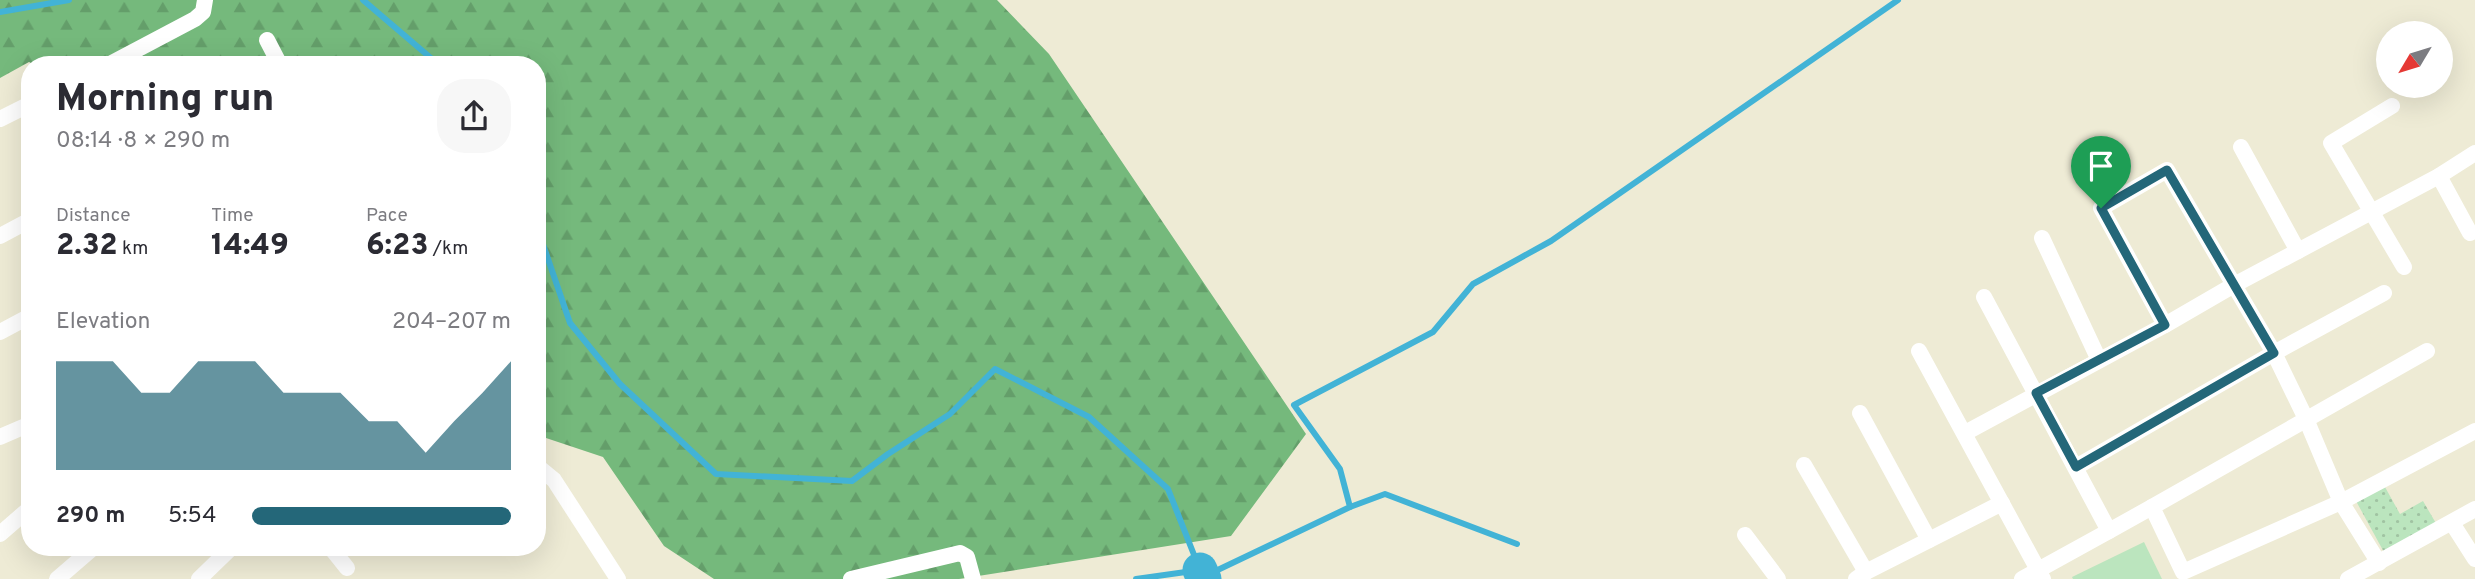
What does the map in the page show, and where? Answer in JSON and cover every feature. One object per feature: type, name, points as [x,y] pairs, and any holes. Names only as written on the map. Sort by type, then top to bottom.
[{"type":"street","points":[[125,56],[195,19],[203,12],[205,0]]},
{"type":"street","points":[[267,40],[275,56]]},
{"type":"street","points":[[2392,106],[2331,143],[2404,267]]},
{"type":"street","points":[[0,119],[21,108]]},
{"type":"street","points":[[2241,148],[2298,251]]},
{"type":"street","points":[[1965,433],[2370,211],[2439,176],[2475,153]]},
{"type":"street","points":[[2165,325],[2101,208],[2167,170],[2274,353],[2306,419],[2341,502],[2379,563]]},
{"type":"street","points":[[2439,176],[2470,233]]},
{"type":"street","points":[[0,236],[21,225]]},
{"type":"street","points":[[2042,238],[2099,360]]},
{"type":"street","points":[[2076,467],[2384,293]]},
{"type":"street","points":[[1984,297],[2109,531]]},
{"type":"street","points":[[0,332],[21,321]]},
{"type":"street","points":[[1919,351],[2041,575]]},
{"type":"street","points":[[2022,579],[2041,575],[2109,531],[2427,351]]},
{"type":"street","points":[[1860,413],[1929,540]]},
{"type":"street","points":[[0,437],[21,428]]},
{"type":"street","points":[[2152,507],[2183,572],[2341,502],[2475,432]]},
{"type":"street","points":[[1804,465],[1861,575],[2001,503]]},
{"type":"street","points":[[546,473],[554,480],[618,579]]},
{"type":"street","points":[[2348,579],[2475,509]]},
{"type":"street","points":[[0,534],[21,516]]},
{"type":"street","points":[[2452,523],[2475,559]]},
{"type":"street","points":[[1745,535],[1778,579]]},
{"type":"street","points":[[851,579],[960,553],[967,557],[973,579]]},
{"type":"street","points":[[57,579],[84,556]]},
{"type":"street","points":[[199,579],[223,556]]},
{"type":"street","points":[[337,556],[347,568]]},
{"type":"green space","points":[[0,0],[997,0],[1049,54],[1306,434],[1231,536],[959,579],[714,579],[664,546],[603,457],[546,438],[546,56],[21,56],[21,66],[0,78]]},
{"type":"green space","points":[[2385,487],[2400,514],[2423,501],[2437,525],[2385,554],[2356,501]]},
{"type":"green space","points":[[2144,542],[2162,579],[2073,579],[2072,577]]},
{"type":"waterway","points":[[0,12],[69,0]]},
{"type":"waterway","points":[[363,0],[428,56]]},
{"type":"waterway","points":[[1203,577],[1350,507],[1340,469],[1294,405],[1433,332],[1473,284],[1551,241],[1898,0]]},
{"type":"waterway","points":[[546,253],[570,323],[620,384],[716,474],[852,481],[950,414],[995,369],[1089,417],[1168,489],[1200,570],[1136,579]]},
{"type":"waterway","points":[[1350,507],[1385,494],[1517,544]]},
{"type":"waterway","points":[[1200,570],[1204,579]]},
{"type":"route","points":[[2167,170],[2274,353],[2076,467],[2036,393],[2165,325],[2101,208],[2167,170]]}]
